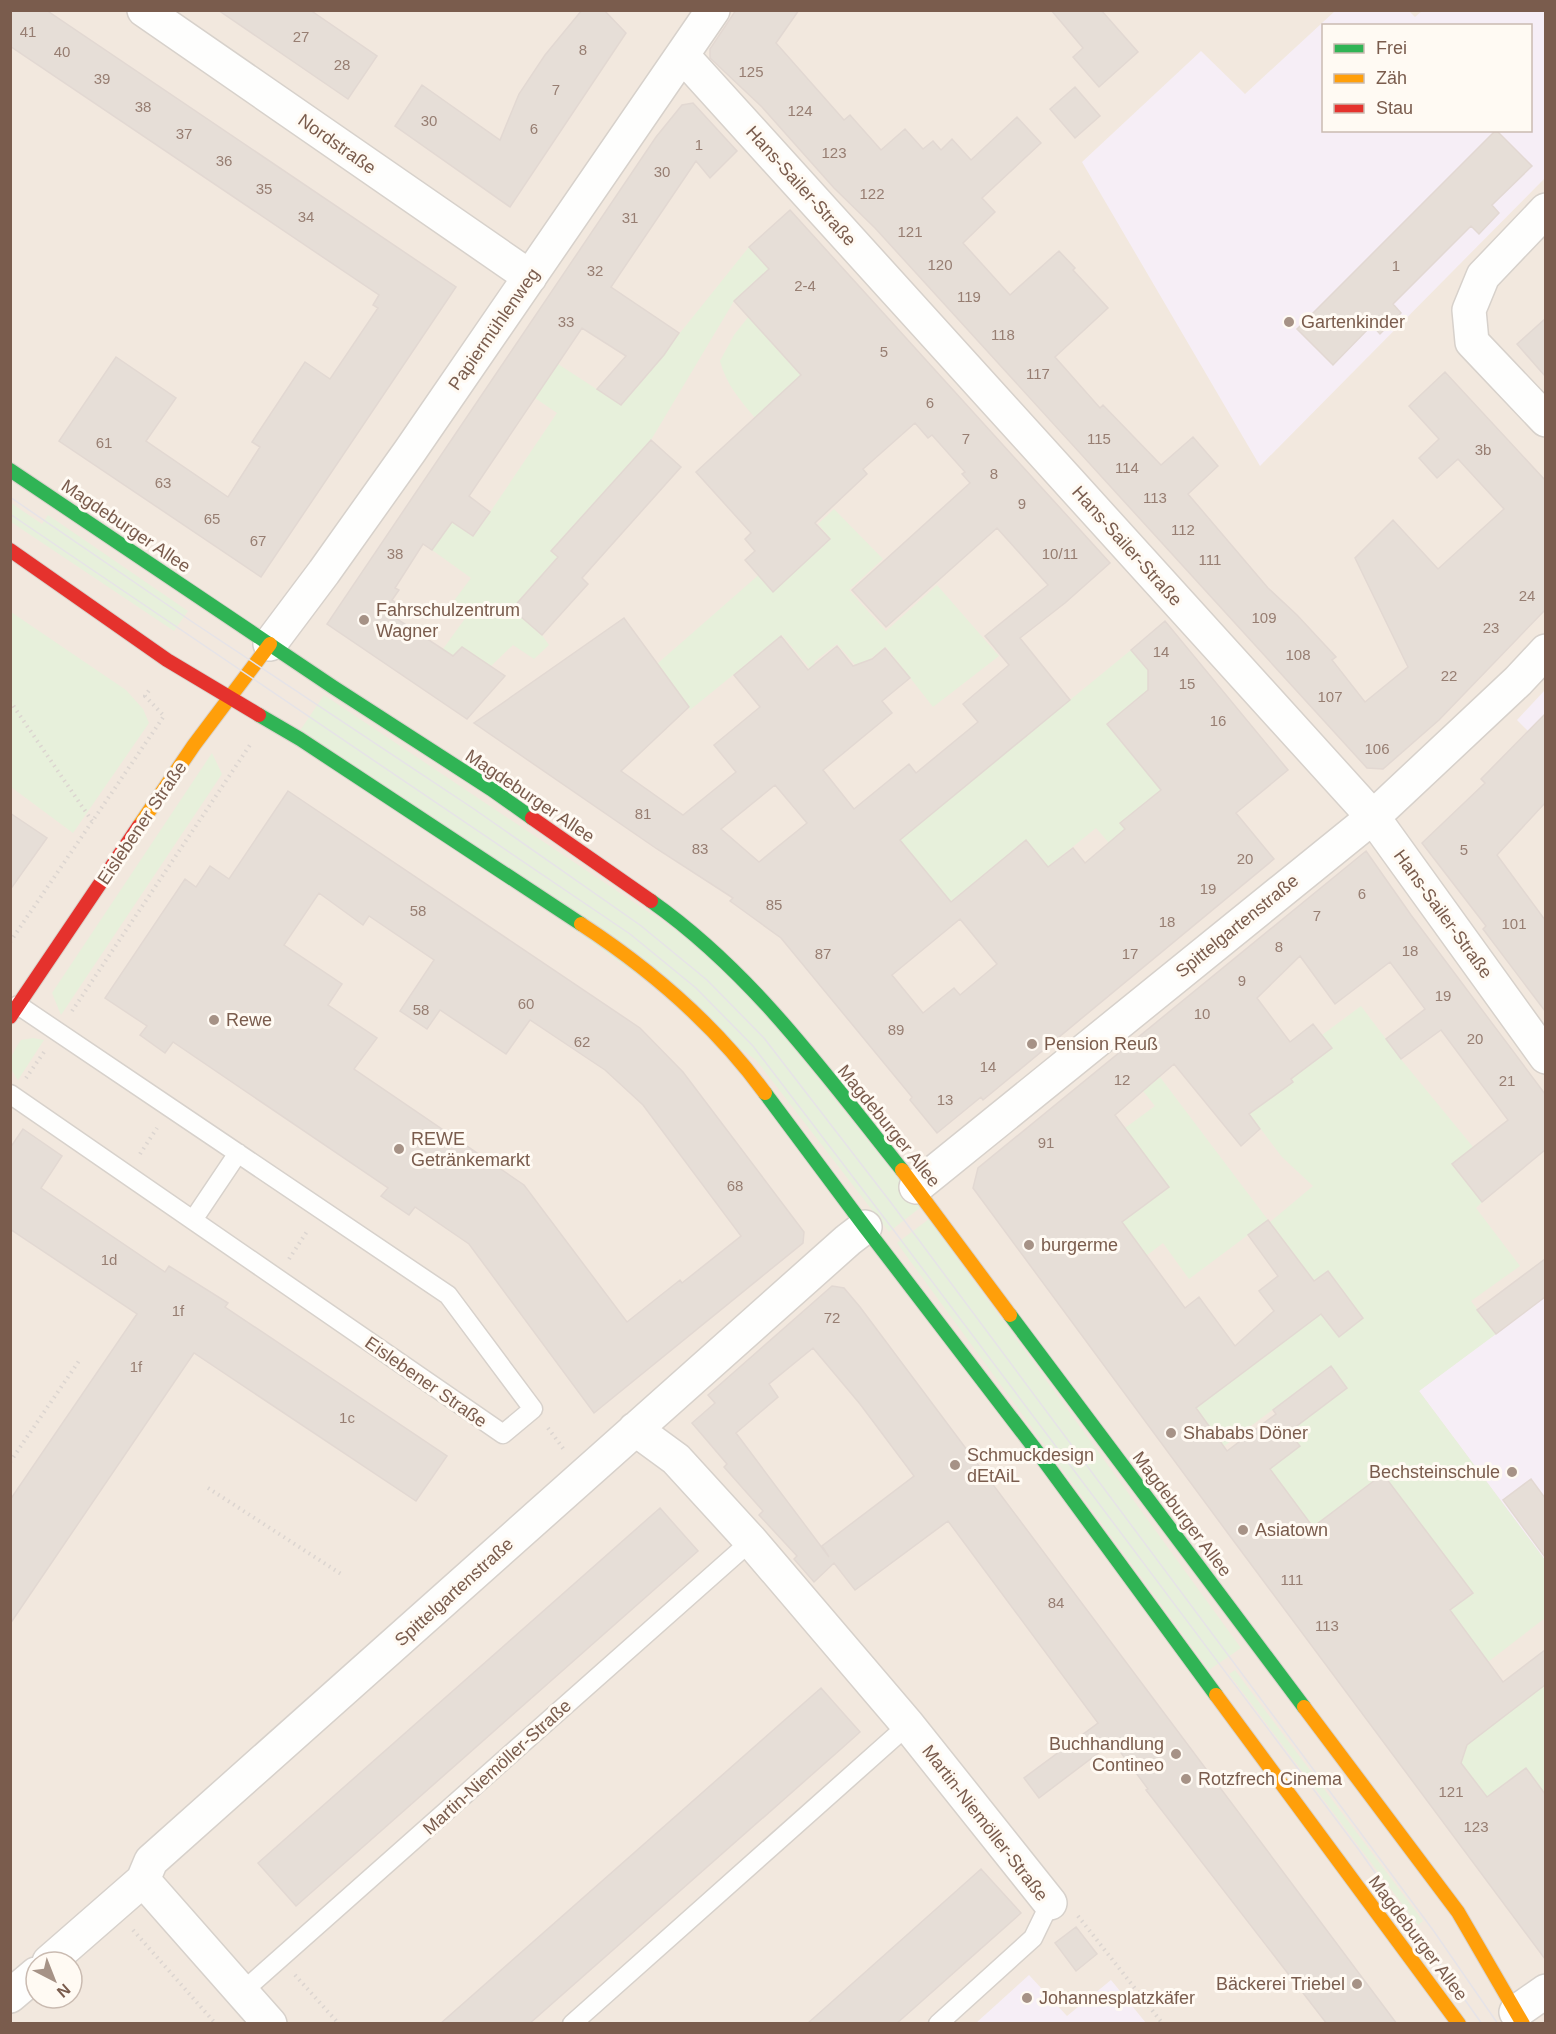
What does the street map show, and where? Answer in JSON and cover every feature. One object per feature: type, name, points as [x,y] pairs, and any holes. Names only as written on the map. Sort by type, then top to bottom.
[{"type":"main road","name":"Magdeburger Allee","points":[[10,470],[490,789],[655,904],[710,947],[779,1017],[916,1187],[1093,1427],[1458,1912],[1519,2018]]},
{"type":"main road","name":"Magdeburger Allee","points":[[10,550],[167,660],[300,739],[632,959],[690,1010],[746,1067],[1042,1458],[1459,2024]]},
{"type":"main road","name":"Eislebener Straße","points":[[14,1011],[194,745],[270,644]]},
{"type":"street","name":"Nordstraße","points":[[144,10],[530,278]]},
{"type":"street","name":"Papiermühlenweg","points":[[270,644],[410,451],[713,10]]},
{"type":"street","name":"Hans-Sailer-Straße","points":[[683,56],[1373,817],[1545,1057]]},
{"type":"street","points":[[1545,210],[1483,276],[1469,310],[1472,342],[1545,420]]},
{"type":"street","name":"Spittelgartenstraße","points":[[916,1187],[1373,817],[1518,681],[1545,651]]},
{"type":"street","name":"Spittelgartenstraße","points":[[62,1950],[143,1880],[151,1861],[848,1239],[865,1227]]},
{"type":"street","name":"Martin-Niemöller-Straße","points":[[635,1430],[676,1458],[751,1541],[908,1725],[1050,1903]]},
{"type":"street","points":[[143,1880],[270,2024]]},
{"type":"street","points":[[10,1996],[24,1984]]},
{"type":"street","points":[[1519,2018],[1545,1991]]},
{"type":"lane","name":"Eislebener Straße","points":[[12,1095],[503,1434],[533,1408],[448,1295],[58,1032],[14,1011]]},
{"type":"lane","points":[[192,1220],[238,1153]]},
{"type":"lane","name":"Martin-Niemöller-Straße","points":[[242,1992],[751,1541]]},
{"type":"lane","points":[[572,2024],[908,1725]]},
{"type":"lane","name":"Martin-Niemöller-Straße","points":[[938,2024],[1033,1938],[1050,1903]]},
{"type":"path","points":[[10,942],[164,716],[145,696],[150,688]]},
{"type":"path","points":[[10,701],[92,821]]},
{"type":"path","points":[[12,1095],[58,1032],[251,744]]},
{"type":"path","points":[[126,1175],[171,1108]]},
{"type":"path","points":[[276,1279],[322,1210]]},
{"type":"path","points":[[10,1462],[81,1358]]},
{"type":"path","points":[[533,1408],[584,1477]]},
{"type":"path","points":[[208,1488],[340,1574]]},
{"type":"path","points":[[1050,1903],[1075,1911],[1163,2024]]},
{"type":"path","points":[[112,1906],[216,2024]]},
{"type":"path","points":[[281,1959],[339,2024]]},
{"type":"shaded area","points":[[11,11],[1545,11],[1545,2023],[11,2023]]},
{"type":"shaded area","name":"Gartenkinder","points":[[1335,11],[1409,11],[1415,17],[1422,11],[1545,11],[1545,178],[1260,466],[1082,162],[1201,51],[1245,94]]},
{"type":"shaded area","points":[[1545,690],[1545,748],[1517,720]]},
{"type":"shaded area","name":"Bechsteinschule","points":[[1545,1297],[1545,1560],[1419,1391]]},
{"type":"shaded area","name":"Johannesplatzkäfer","points":[[1029,1975],[1067,2016],[1111,1980],[1146,2023],[976,2023]]},
{"type":"green space","points":[[749,247],[769,269],[734,301],[651,440],[552,551],[558,557],[512,608],[542,635],[549,645],[534,659],[513,645],[491,666],[463,647],[453,657],[443,649],[469,613],[453,602],[471,578],[432,550],[452,522],[474,536],[557,413],[535,398],[558,364],[621,405]]},
{"type":"green space","points":[[749,316],[818,360],[755,418],[730,384],[720,361],[734,335]]},
{"type":"green space","points":[[11,503],[42,524],[48,515],[188,611],[174,631],[11,522]]},
{"type":"green space","points":[[834,509],[883,559],[849,590],[886,631],[937,585],[999,656],[933,707],[886,647],[858,668],[837,644],[814,662],[834,687],[829,692],[782,635],[690,710],[657,664],[795,543],[810,558],[831,539],[818,524]]},
{"type":"green space","points":[[11,612],[126,690],[143,709],[149,723],[73,833],[11,787]]},
{"type":"green space","points":[[1131,650],[1157,682],[1107,724],[1117,737],[1168,695],[1164,831],[1142,805],[1121,823],[1125,829],[1109,843],[1096,828],[1048,867],[1026,840],[951,902],[927,873],[875,860]]},
{"type":"green space","points":[[324,695],[726,964],[921,1207],[889,1232],[756,1060],[299,732]]},
{"type":"green space","points":[[212,753],[222,774],[61,1015],[52,993]]},
{"type":"green space","points":[[1361,1006],[1473,1147],[1452,1165],[1482,1202],[1476,1208],[1520,1266],[1471,1301],[1496,1334],[1419,1391],[1545,1560],[1545,1618],[1488,1662],[1477,1646],[1444,1615],[1473,1593],[1313,1527],[1258,1454],[1300,1446],[1289,1432],[1347,1388],[1331,1366],[1223,1447],[1196,1408],[1292,1336],[1302,1290],[1339,1337],[1363,1318],[1328,1271],[1314,1281],[1270,1222],[1313,1186],[1282,1157],[1215,1069],[1282,1067],[1285,1045],[1313,1024],[1319,1031],[1301,1045],[1314,1062],[1332,1048],[1322,1035]]},
{"type":"green space","points":[[33,1038],[44,1040],[18,1080],[12,1069],[12,1055],[21,1040]]},
{"type":"green space","points":[[1160,1077],[1268,1220],[1189,1279],[1163,1243],[1146,1256],[1121,1222],[1169,1187],[1125,1128],[1155,1106],[1143,1091]]},
{"type":"green space","points":[[929,1219],[1241,1648],[1209,1670],[897,1243]]},
{"type":"green space","points":[[1235,1670],[1423,1921],[1418,1925],[1229,1674]]},
{"type":"green space","points":[[1545,1685],[1545,1793],[1510,1820],[1497,1811],[1454,1754]],"holes":[[[1526,1768],[1537,1783],[1522,1795],[1510,1780]]]},
{"type":"building","points":[[10,10],[46,10],[456,287],[261,577],[59,441],[116,357],[176,398],[146,441],[228,497],[260,447],[252,442],[305,362],[330,379],[378,308],[373,305],[379,295],[10,46]]},
{"type":"building","points":[[218,10],[310,10],[377,56],[348,99]]},
{"type":"building","points":[[582,10],[604,10],[626,33],[510,207],[395,126],[422,85],[500,140],[519,94],[545,55]]},
{"type":"building","points":[[736,10],[799,10],[776,43],[844,120],[850,115],[881,150],[905,129],[923,149],[933,141],[941,150],[952,139],[971,160],[1017,117],[1041,143],[982,198],[995,212],[963,243],[1010,295],[1059,251],[1075,268],[1073,270],[1108,308],[1055,357],[1100,408],[1103,405],[1161,465],[1193,437],[1218,466],[1188,494],[1268,588],[1336,657],[1332,660],[1365,702],[1408,667],[1355,558],[1393,520],[1438,569],[1504,509],[1458,459],[1437,478],[1419,458],[1439,439],[1409,406],[1445,372],[1545,480],[1545,610],[1439,720],[1383,769],[1367,768],[875,228],[834,188],[762,107],[710,58],[710,49]]},
{"type":"building","points":[[1051,10],[1101,10],[1138,52],[1099,87],[1073,57],[1083,48]]},
{"type":"building","points":[[1075,87],[1100,116],[1075,138],[1050,109]]},
{"type":"building","points":[[693,103],[737,151],[710,178],[696,161],[611,287],[679,333],[664,355],[621,405],[597,389],[626,356],[582,328],[469,496],[490,512],[473,536],[452,522],[432,550],[423,544],[395,588],[399,590],[392,600],[395,602],[388,613],[453,656],[462,647],[505,676],[467,719],[327,624],[656,137],[682,105]]},
{"type":"building","points":[[1494,132],[1498,132],[1532,166],[1492,205],[1499,213],[1479,234],[1471,226],[1393,304],[1401,313],[1380,334],[1372,325],[1333,365],[1297,329]]},
{"type":"building","points":[[790,210],[1110,563],[1065,603],[1020,638],[1070,700],[900,840],[951,902],[1026,840],[1048,867],[1073,848],[1085,863],[1125,829],[1120,823],[1161,790],[1107,724],[1148,690],[1148,670],[1131,650],[1165,621],[1288,770],[1236,813],[1274,859],[983,1100],[981,1097],[937,1133],[910,1100],[912,1097],[781,938],[730,901],[733,898],[657,849],[474,723],[624,618],[689,707],[621,771],[683,815],[736,772],[714,745],[760,707],[734,675],[781,636],[808,670],[837,646],[853,666],[872,659],[885,648],[910,678],[882,701],[892,713],[823,770],[854,809],[909,764],[916,773],[978,722],[963,704],[1009,665],[985,636],[1048,585],[997,528],[886,627],[852,590],[970,483],[962,474],[965,472],[932,435],[928,438],[915,423],[863,469],[867,474],[815,523],[830,539],[773,592],[745,560],[755,551],[745,539],[751,533],[696,472],[801,375],[734,301],[769,269],[749,247]],"holes":[[[775,785],[807,823],[759,862],[721,829]],[[960,919],[997,964],[960,995],[954,988],[923,1013],[892,975]]]},
{"type":"building","points":[[1545,319],[1545,376],[1517,344]]},
{"type":"building","points":[[651,440],[681,467],[582,578],[588,584],[542,635],[512,609],[558,557],[551,551]]},
{"type":"building","points":[[1545,714],[1545,803],[1497,855],[1545,920],[1545,1011],[1483,929],[1486,926],[1422,843],[1485,783],[1481,779]]},
{"type":"building","points":[[288,791],[640,1028],[683,1072],[804,1232],[803,1243],[594,1413],[469,1244],[415,1207],[409,1215],[381,1196],[388,1188],[173,1042],[165,1053],[140,1035],[147,1026],[105,998],[185,879],[196,887],[210,866],[229,879]],"holes":[[[319,893],[363,925],[369,916],[434,960],[400,1011],[427,1029],[440,1010],[506,1054],[530,1020],[605,1070],[643,1105],[741,1236],[682,1283],[680,1280],[627,1322],[524,1185],[354,1069],[377,1038],[328,1005],[342,984],[284,945]]]},
{"type":"building","points":[[10,813],[47,838],[10,890]]},
{"type":"building","points":[[1366,851],[1545,1094],[1545,1150],[1482,1202],[1452,1164],[1508,1120],[1441,1030],[1401,1059],[1386,1039],[1425,1009],[1390,962],[1335,1004],[1300,956],[1257,998],[1290,1042],[1313,1024],[1332,1048],[1291,1079],[1293,1082],[1249,1114],[1260,1129],[1241,1146],[1174,1064],[1115,1115],[1169,1187],[1122,1222],[1185,1308],[1199,1297],[1235,1346],[1274,1311],[1259,1291],[1278,1276],[1248,1235],[1268,1220],[1314,1281],[1328,1271],[1363,1318],[1339,1337],[1321,1314],[1196,1408],[1227,1451],[1276,1414],[1273,1410],[1331,1366],[1347,1388],[1289,1432],[1300,1446],[1270,1469],[1313,1527],[1383,1474],[1473,1593],[1450,1610],[1503,1682],[1545,1650],[1545,1685],[1467,1745],[1461,1763],[1487,1797],[1526,1768],[1545,1794],[1545,1959],[973,1188],[978,1168]]},
{"type":"building","points":[[23,1129],[62,1156],[41,1188],[165,1272],[169,1266],[228,1303],[225,1307],[447,1456],[416,1501],[194,1353],[10,1624],[10,1500],[137,1314],[10,1229],[10,1148]]},
{"type":"building","points":[[1545,1259],[1545,1297],[1496,1334],[1477,1310]]},
{"type":"building","points":[[832,1286],[844,1288],[1397,2024],[1327,2024],[1146,1790],[1148,1789],[1113,1742],[1039,1798],[1024,1778],[1098,1723],[948,1521],[855,1590],[834,1563],[814,1582],[794,1559],[797,1556],[759,1515],[763,1511],[724,1467],[727,1464],[692,1423],[715,1403],[708,1395]],"holes":[[[813,1348],[860,1404],[914,1476],[822,1546],[829,1557],[736,1433],[778,1397],[769,1384]]]},
{"type":"building","points":[[1531,1479],[1545,1498],[1545,1557],[1503,1500]]},
{"type":"building","points":[[660,1508],[698,1551],[296,1906],[258,1863]]},
{"type":"building","points":[[821,1688],[860,1732],[841,1749],[529,2024],[440,2024]]},
{"type":"building","points":[[981,1869],[1021,1913],[896,2024],[807,2024]]},
{"type":"building","points":[[1076,1927],[1097,1954],[1076,1971],[1055,1943]]},
{"type":"tram line","points":[[10,497],[191,621],[474,809],[640,925],[707,980],[764,1038],[892,1204],[1433,1930],[1498,2024]]},
{"type":"tram line","points":[[10,514],[630,934],[696,988],[753,1046],[1359,1850],[1482,2024]]},
{"type":"traffic: fast","points":[[10,470],[532,818]]},
{"type":"traffic: fast","points":[[259,715],[300,739],[581,924]]},
{"type":"traffic: fast","points":[[651,901],[688,929],[755,992],[816,1062],[902,1170]]},
{"type":"traffic: fast","points":[[765,1093],[1042,1458],[1216,1695]]},
{"type":"traffic: fast","points":[[1010,1315],[1304,1707]]},
{"type":"traffic: slow","points":[[139,826],[194,745],[270,644]]},
{"type":"traffic: slow","points":[[581,924],[632,960],[680,1000],[725,1045],[765,1093]]},
{"type":"traffic: slow","points":[[902,1170],[1010,1315]]},
{"type":"traffic: slow","points":[[1216,1695],[1459,2024]]},
{"type":"traffic: slow","points":[[1304,1707],[1458,1912],[1523,2024]]},
{"type":"traffic: jam","points":[[10,550],[167,660],[259,715]]},
{"type":"traffic: jam","points":[[532,818],[651,901]]},
{"type":"traffic: jam","points":[[10,1017],[139,826]]},
{"type":"place","name":"Gartenkinder","points":[[1289,322]]},
{"type":"place","name":"Fahrschulzentrum Wagner","points":[[364,620]]},
{"type":"place","name":"Rewe","points":[[214,1020]]},
{"type":"place","name":"Pension Reuß","points":[[1032,1044]]},
{"type":"place","name":"REWE Getränkemarkt","points":[[399,1149]]},
{"type":"place","name":"burgerme","points":[[1029,1245]]},
{"type":"place","name":"Shababs Döner","points":[[1171,1433]]},
{"type":"place","name":"Schmuckdesign dEtAiL","points":[[955,1465]]},
{"type":"place","name":"Bechsteinschule","points":[[1512,1472]]},
{"type":"place","name":"Asiatown","points":[[1243,1530]]},
{"type":"place","name":"Buchhandlung Contineo","points":[[1176,1754]]},
{"type":"place","name":"Rotzfrech Cinema","points":[[1186,1779]]},
{"type":"place","name":"Bäckerei Triebel","points":[[1357,1984]]},
{"type":"place","name":"Johannesplatzkäfer","points":[[1027,1998]]}]
